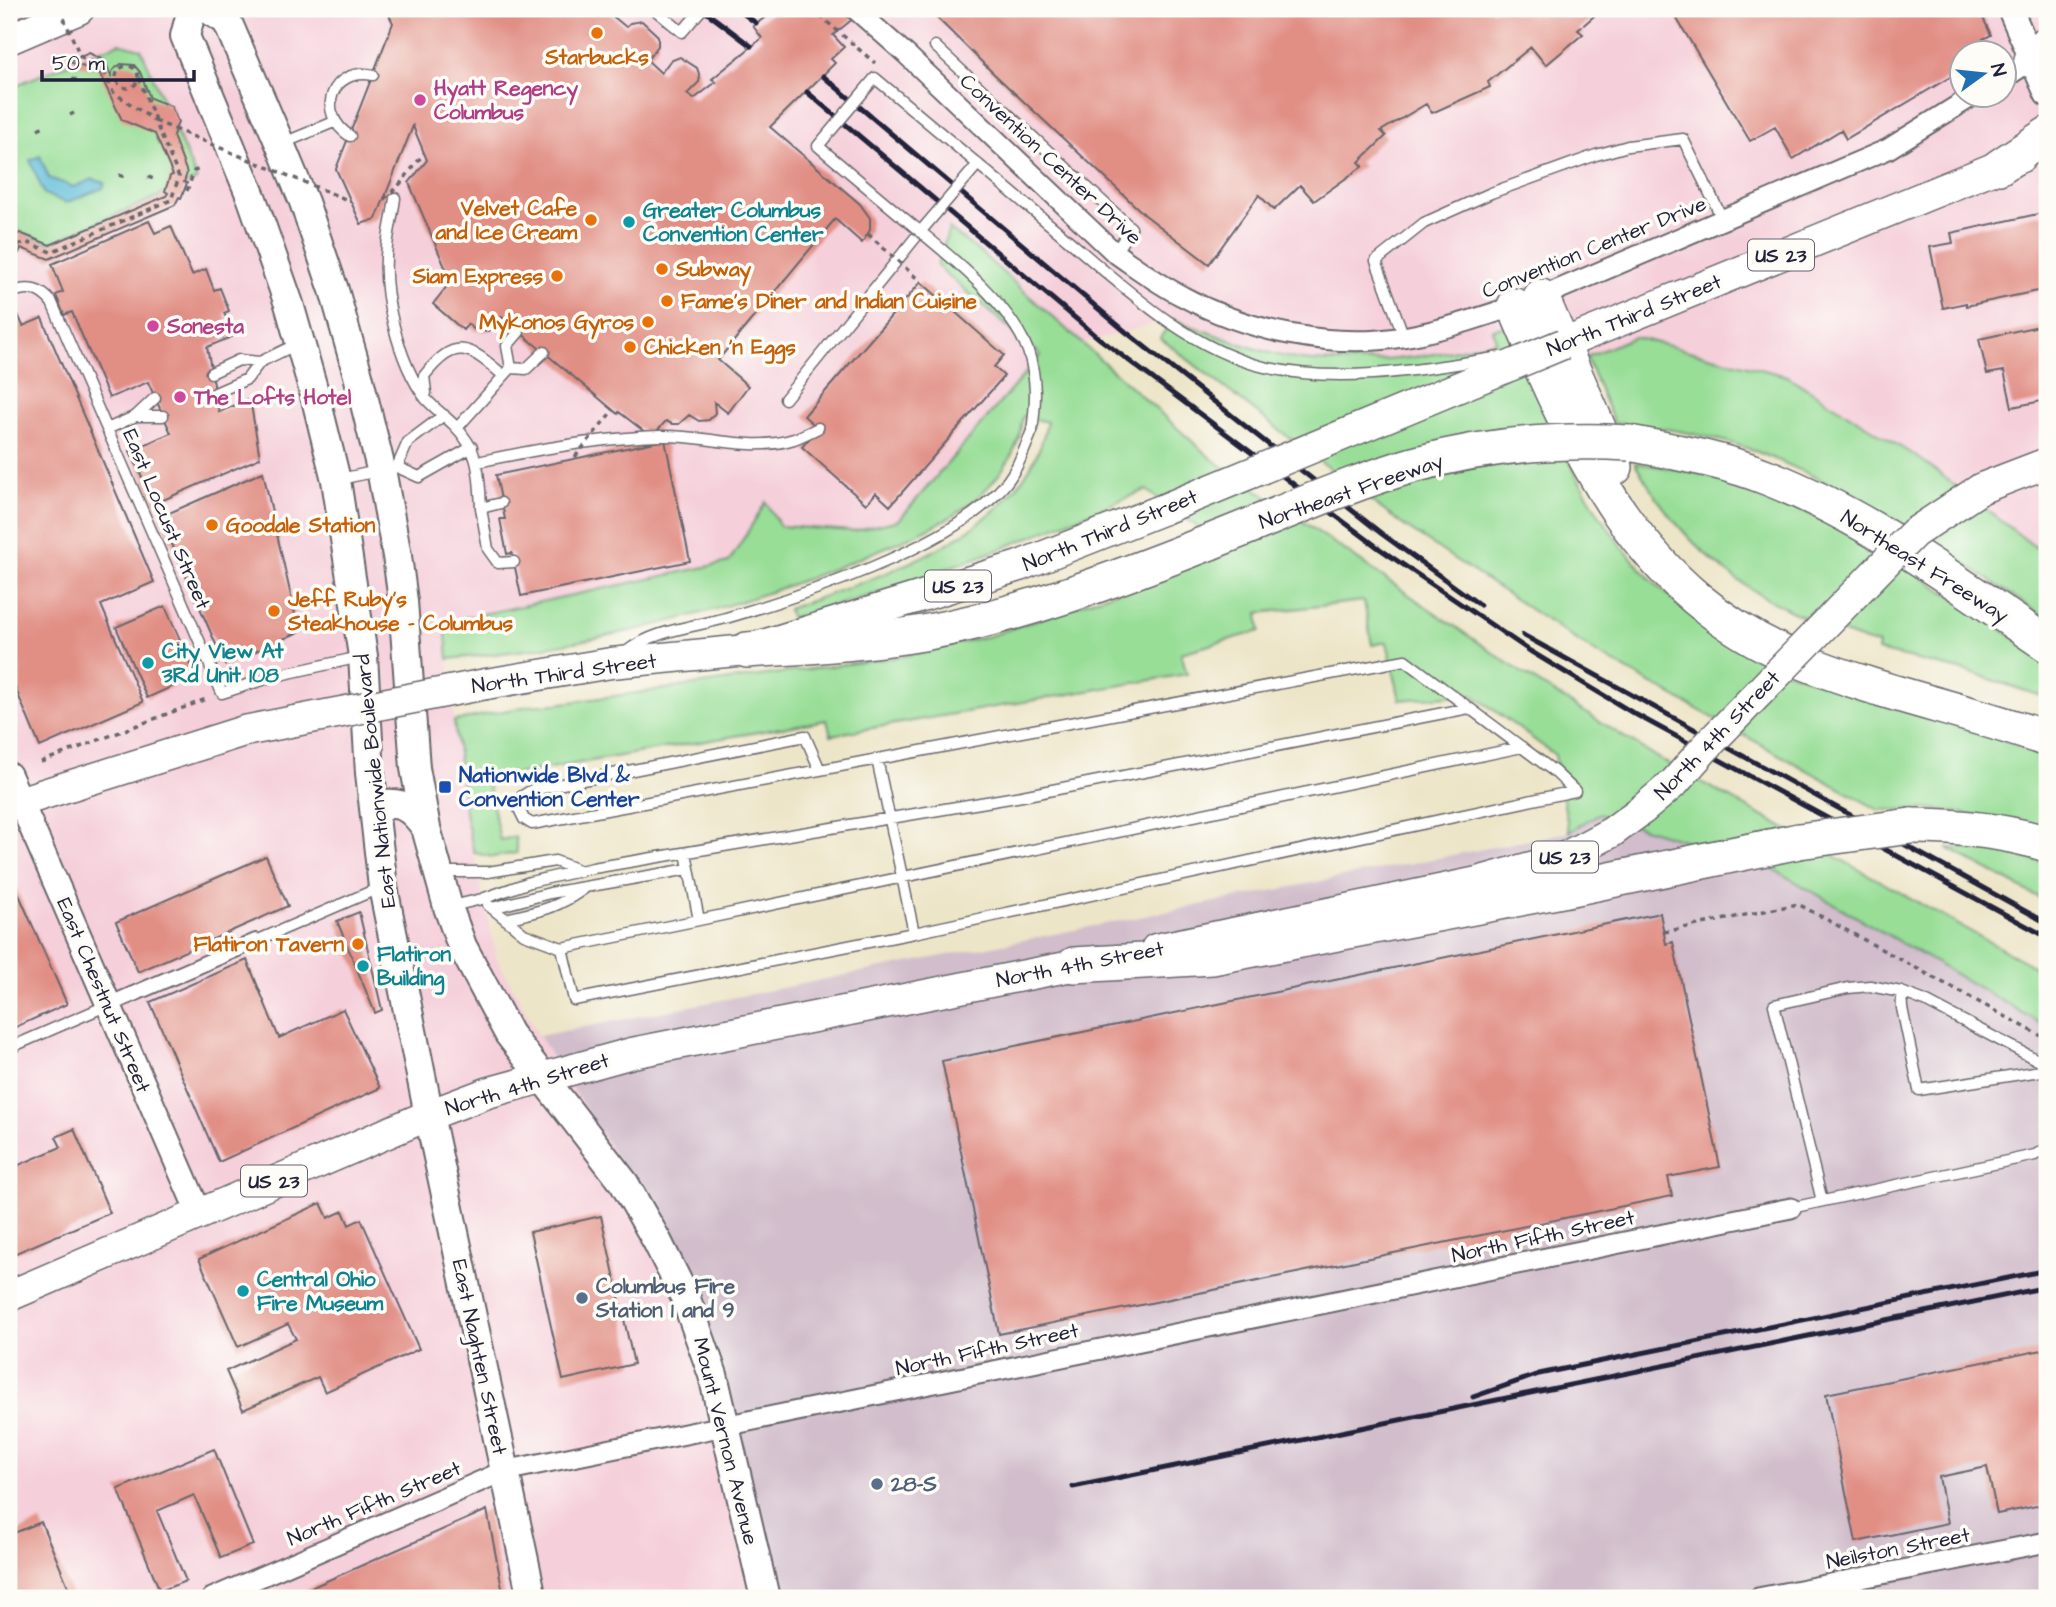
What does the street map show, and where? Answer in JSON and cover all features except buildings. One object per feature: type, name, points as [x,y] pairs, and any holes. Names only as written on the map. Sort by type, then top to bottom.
[{"type":"highway","points":[[1999,167],[2047,135]]},
{"type":"highway","points":[[1528,301],[1615,466],[1647,515],[1704,575],[1762,618],[1811,642],[2047,714]]},
{"type":"highway","points":[[1528,301],[1552,392],[1592,472],[1622,519],[1662,568],[1699,601],[1744,633],[1797,659],[1851,680],[2047,739]]},
{"type":"highway","name":"Northeast Freeway","points":[[747,650],[877,640],[974,622],[1095,587],[1413,465],[1510,447],[1576,440],[1629,443],[1696,457],[1768,477],[1856,519],[2047,644]]},
{"type":"highway","points":[[1074,965],[1212,957],[1799,841],[1911,826],[1962,827],[2017,835],[2047,844]]},
{"type":"main road","points":[[9,39],[79,9]]},
{"type":"main road","name":"East Nationwide Boulevard","points":[[192,9],[185,36],[252,199],[301,342],[336,480],[363,656],[383,887],[429,1115]]},
{"type":"main road","name":"East Nationwide Boulevard","points":[[208,9],[227,21],[304,202],[389,468],[403,601],[415,768],[426,828],[448,907],[462,946],[491,1003],[509,1034],[542,1076]]},
{"type":"main road","name":"North Third Street","points":[[13,794],[244,731],[486,684],[611,663],[747,650],[1019,566],[2047,146]]},
{"type":"main road","name":"North 4th Street","points":[[9,1296],[429,1115],[542,1076],[632,1053],[1490,879],[1563,858],[1612,832],[1675,782],[1914,533],[1982,488],[2047,463]]},
{"type":"main road","points":[[374,804],[394,803],[404,806],[412,811],[426,828]]},
{"type":"main road","name":"Mount Vernon Avenue","points":[[542,1076],[624,1183],[686,1299],[710,1361],[765,1598]]},
{"type":"main road","name":"East Naghten Street","points":[[429,1115],[531,1598]]},
{"type":"street","name":"Convention Center Drive","points":[[855,9],[908,55],[1115,253],[1183,297],[1217,312],[1256,325],[1330,338],[1360,340],[1404,337],[1471,320],[1528,301],[1888,149],[1954,108]]},
{"type":"street","points":[[2010,9],[2028,61],[2047,94]]},
{"type":"street","name":"East Chestnut Street","points":[[13,794],[199,1213]]},
{"type":"street","points":[[108,1005],[256,941]]},
{"type":"street","name":"North Fifth Street","points":[[212,1598],[504,1471],[1791,1208]]},
{"type":"street","name":"Neilston Street","points":[[1758,1598],[1800,1594],[2047,1542]]},
{"type":"lane","points":[[654,9],[682,32],[702,9]]},
{"type":"lane","points":[[936,46],[1131,228],[1115,253]]},
{"type":"lane","points":[[350,136],[334,122],[330,100],[334,89],[351,75],[373,75]]},
{"type":"lane","points":[[611,663],[630,648],[655,637],[794,596],[855,574],[945,531],[999,492],[1018,465],[1032,431],[1036,402],[1028,351],[1016,326],[995,300],[818,146],[875,78],[1136,296],[1188,334],[1226,354],[1263,367],[1306,374],[1354,375],[1428,368],[1563,344]]},
{"type":"lane","points":[[280,144],[334,122]]},
{"type":"lane","points":[[1404,337],[1376,261],[1424,223],[1491,193],[1628,146],[1683,139],[1723,220]]},
{"type":"lane","points":[[785,399],[978,164]]},
{"type":"lane","points":[[389,199],[387,282],[392,321],[411,370],[426,399],[457,428],[472,447],[478,462],[481,508],[488,549],[498,563],[514,562]]},
{"type":"lane","name":"East Locust Street","points":[[9,294],[26,288],[36,289],[45,293],[52,303],[222,694]]},
{"type":"lane","points":[[457,428],[507,371],[507,346],[519,332]]},
{"type":"lane","points":[[215,393],[247,379],[260,362],[301,342]]},
{"type":"lane","points":[[426,399],[424,376],[438,358],[459,349],[475,352],[507,371],[526,369],[544,352]]},
{"type":"lane","points":[[211,373],[239,360],[260,362]]},
{"type":"lane","points":[[107,429],[136,416],[155,398]]},
{"type":"lane","points":[[389,468],[408,442],[444,415]]},
{"type":"lane","points":[[136,416],[163,416]]},
{"type":"lane","points":[[478,462],[533,450],[661,436],[771,443],[793,439],[818,428]]},
{"type":"lane","points":[[336,480],[389,468],[419,477],[472,447]]},
{"type":"lane","points":[[481,508],[501,503]]},
{"type":"lane","points":[[222,694],[275,676],[363,656]]},
{"type":"lane","points":[[562,948],[574,1000],[914,933],[1574,791],[1555,772],[1405,660],[877,759],[820,770],[532,824],[524,819],[519,809],[522,796],[533,790],[805,736],[820,770]]},
{"type":"lane","points":[[448,907],[482,900],[530,882],[581,871],[1022,796],[1469,708]]},
{"type":"lane","points":[[482,900],[524,934],[562,948],[902,879],[1522,747]]},
{"type":"lane","points":[[877,759],[914,933]]},
{"type":"lane","points":[[686,853],[698,920]]},
{"type":"lane","points":[[438,873],[488,872],[555,861],[581,871]]},
{"type":"lane","points":[[492,908],[551,893],[689,869]]},
{"type":"lane","points":[[505,919],[564,904],[589,886]]},
{"type":"lane","points":[[256,941],[383,887]]},
{"type":"lane","points":[[1822,1201],[1774,1005],[1847,988],[1870,986],[1901,992],[1925,1001],[2047,1067]]},
{"type":"lane","points":[[1901,992],[1919,1090],[2047,1067]]},
{"type":"lane","points":[[9,1048],[108,1005]]},
{"type":"lane","points":[[1791,1208],[2035,1155],[2047,1148]]},
{"type":"path","points":[[60,9],[82,58],[101,65],[113,92],[155,121],[350,201]]},
{"type":"path","points":[[811,9],[881,69]]},
{"type":"path","points":[[118,61],[122,67]]},
{"type":"path","points":[[9,249],[26,242],[51,252],[171,200],[179,177],[137,73],[129,66],[122,67],[117,71],[116,78],[122,87],[133,86],[137,73]]},
{"type":"path","points":[[72,79],[79,81]]},
{"type":"path","points":[[38,129],[44,126]]},
{"type":"path","points":[[389,199],[424,153]]},
{"type":"path","points":[[187,191],[194,172],[200,169]]},
{"type":"path","points":[[119,175],[125,177]]},
{"type":"path","points":[[148,177],[157,180]]},
{"type":"path","points":[[868,234],[921,282]]},
{"type":"path","points":[[575,457],[613,410]]},
{"type":"path","points":[[41,762],[222,694]]},
{"type":"path","points":[[1664,932],[1798,904],[2047,1039]]},
{"type":"shaded area","points":[[9,9],[2047,9],[2047,556],[1923,461],[1787,376],[1635,337],[1586,357],[1497,340],[1450,353],[1391,361],[1328,362],[1292,359],[1173,319],[1041,355],[899,520],[853,531],[779,526],[766,502],[729,562],[445,622],[466,818],[497,958],[539,1036],[654,1216],[766,1598],[9,1598]]},
{"type":"shaded area","points":[[1598,814],[1768,866],[2047,1027],[2047,1598],[766,1598],[654,1216],[539,1036],[1569,832]]},
{"type":"green space","points":[[119,43],[141,49],[197,180],[50,243],[18,231],[9,208],[9,88]]},
{"type":"green space","points":[[949,229],[982,254],[1212,459],[1521,672],[1656,757],[2047,974],[2047,1027],[1768,866],[1598,814],[1569,832],[1555,755],[1472,694],[1400,700],[1387,642],[1372,645],[1364,601],[1258,613],[1260,631],[1181,653],[1187,674],[831,735],[827,720],[487,779],[500,840],[515,837],[517,853],[493,857],[474,853],[466,818],[454,721],[528,706],[905,656],[993,635],[1231,551],[1146,490],[1003,548],[875,594],[791,618],[788,609],[905,565],[945,545],[980,522],[1011,494],[1034,461],[1047,422],[1023,416],[1013,453],[987,488],[958,512],[905,539],[775,590],[668,622],[559,645],[448,659],[445,622],[729,562],[766,502],[780,526],[853,531],[899,520],[1041,355],[937,266]]},
{"type":"green space","points":[[1173,319],[1275,354],[1326,362],[1386,360],[1459,350],[1496,341],[1493,329],[1507,326],[1577,477],[1621,546],[1651,580],[1695,619],[1732,646],[1779,669],[2047,754],[2047,827],[1936,809],[1879,810],[1596,653],[1400,523],[1160,338]]},
{"type":"green space","points":[[1634,337],[1787,376],[1923,461],[2047,556],[2047,619],[1908,528],[1798,469],[1743,447],[1707,437],[1614,423],[1586,357]]},
{"type":"green space","points":[[1635,463],[1701,474],[1766,495],[1891,558],[2047,660],[2047,698],[1965,671],[1877,651],[1878,645],[1802,616],[1768,599],[1737,580],[1708,557],[1682,530]]},
{"type":"green space","points":[[1947,848],[1997,851],[2047,863],[2047,902]]},
{"type":"water","points":[[40,156],[49,178],[74,187],[93,179],[105,183],[103,188],[66,203],[44,194],[30,160]]},
{"type":"railway","points":[[702,9],[751,46]]},
{"type":"railway","points":[[737,9],[756,23]]},
{"type":"railway","points":[[823,76],[1126,332],[1382,534],[1480,605]]},
{"type":"railway","points":[[807,92],[1100,339],[1380,549],[1530,651],[1633,713],[2047,937]]},
{"type":"railway","points":[[1523,635],[2047,923]]},
{"type":"railway","points":[[1473,1397],[1539,1374],[2047,1270]]},
{"type":"railway","points":[[1073,1487],[2047,1287]]},
{"type":"place","name":"Starbucks","points":[[597,33]]},
{"type":"place","name":"Hyatt Regency Columbus","points":[[420,100]]},
{"type":"place","name":"Velvet Cafe and Ice Cream","points":[[591,220]]},
{"type":"place","name":"Greater Columbus Convention Center","points":[[629,222]]},
{"type":"place","name":"Subway","points":[[662,269]]},
{"type":"place","name":"Siam Express","points":[[557,276]]},
{"type":"place","name":"Fame's Diner and Indian Cuisine","points":[[667,301]]},
{"type":"place","name":"Mykonos Gyros","points":[[648,322]]},
{"type":"place","name":"Sonesta","points":[[153,326]]},
{"type":"place","name":"Chicken 'n Eggs","points":[[630,347]]},
{"type":"place","name":"The Lofts Hotel","points":[[180,397]]},
{"type":"place","name":"Goodale Station","points":[[212,525]]},
{"type":"place","name":"Jeff Ruby's Steakhouse - Columbus","points":[[274,611]]},
{"type":"place","name":"City View At 3Rd Unit 108","points":[[148,663]]},
{"type":"place","name":"Nationwide Blvd & Convention Center","points":[[445,787]]},
{"type":"place","name":"Flatiron Tavern","points":[[358,944]]},
{"type":"place","name":"Flatiron Building","points":[[363,966]]},
{"type":"place","name":"Central Ohio Fire Museum","points":[[243,1291]]},
{"type":"place","name":"Columbus Fire Station 1 and 9","points":[[582,1298]]},
{"type":"place","name":"28-S","points":[[877,1484]]}]
